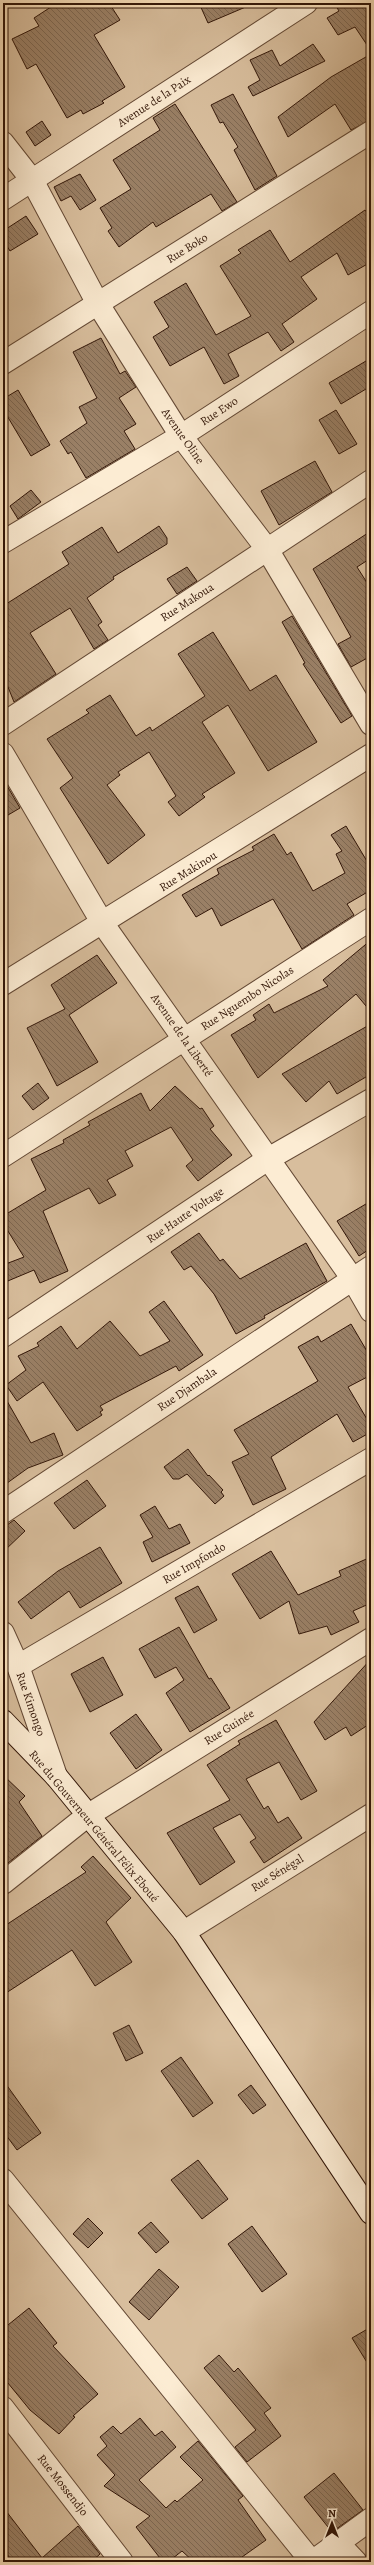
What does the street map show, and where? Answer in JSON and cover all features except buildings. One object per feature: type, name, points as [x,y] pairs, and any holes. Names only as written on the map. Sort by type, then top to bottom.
[{"type":"street","name":"Avenue de la Paix","points":[[3,199],[306,3]]},
{"type":"street","name":"Rue Boko","points":[[3,363],[371,132]]},
{"type":"street","name":"Avenue Oline","points":[[3,143],[32,180],[98,304],[181,436],[267,549],[371,724]]},
{"type":"street","name":"Rue Ewo","points":[[3,542],[181,436],[371,312]]},
{"type":"street","name":"Rue Makoua","points":[[3,724],[371,482]]},
{"type":"street","name":"Avenue de la Liberté","points":[[3,754],[103,924],[352,1278],[371,1311]]},
{"type":"street","name":"Rue Makinou","points":[[3,984],[103,924],[371,755]]},
{"type":"street","name":"Rue Nguembo Nicolas","points":[[3,1156],[184,1038],[371,919]]},
{"type":"street","name":"Rue Haute Voltage","points":[[3,1336],[268,1159],[371,1100]]},
{"type":"street","name":"Rue Djambala","points":[[3,1512],[352,1278],[371,1267]]},
{"type":"street","name":"Rue Impfondo","points":[[18,1666],[371,1459]]},
{"type":"street","name":"Rue Kimongo","points":[[3,1633],[18,1666],[56,1776]]},
{"type":"street","name":"Rue Guinée","points":[[3,1882],[87,1816],[371,1639]]},
{"type":"street","name":"Rue du Gouverneur Général Félix Eboué","points":[[3,1721],[56,1776],[87,1816],[184,1932],[371,2213]]},
{"type":"street","name":"Rue Sénégal","points":[[184,1932],[371,1815]]},
{"type":"street","points":[[3,2180],[312,2562],[371,2519]]},
{"type":"street","name":"Rue Mossendjo","points":[[3,2408],[122,2562]]},
{"type":"street","points":[[338,2543],[356,2562]]},
{"type":"shaded area","points":[[3,3],[371,3],[371,2562],[3,2562]]}]
